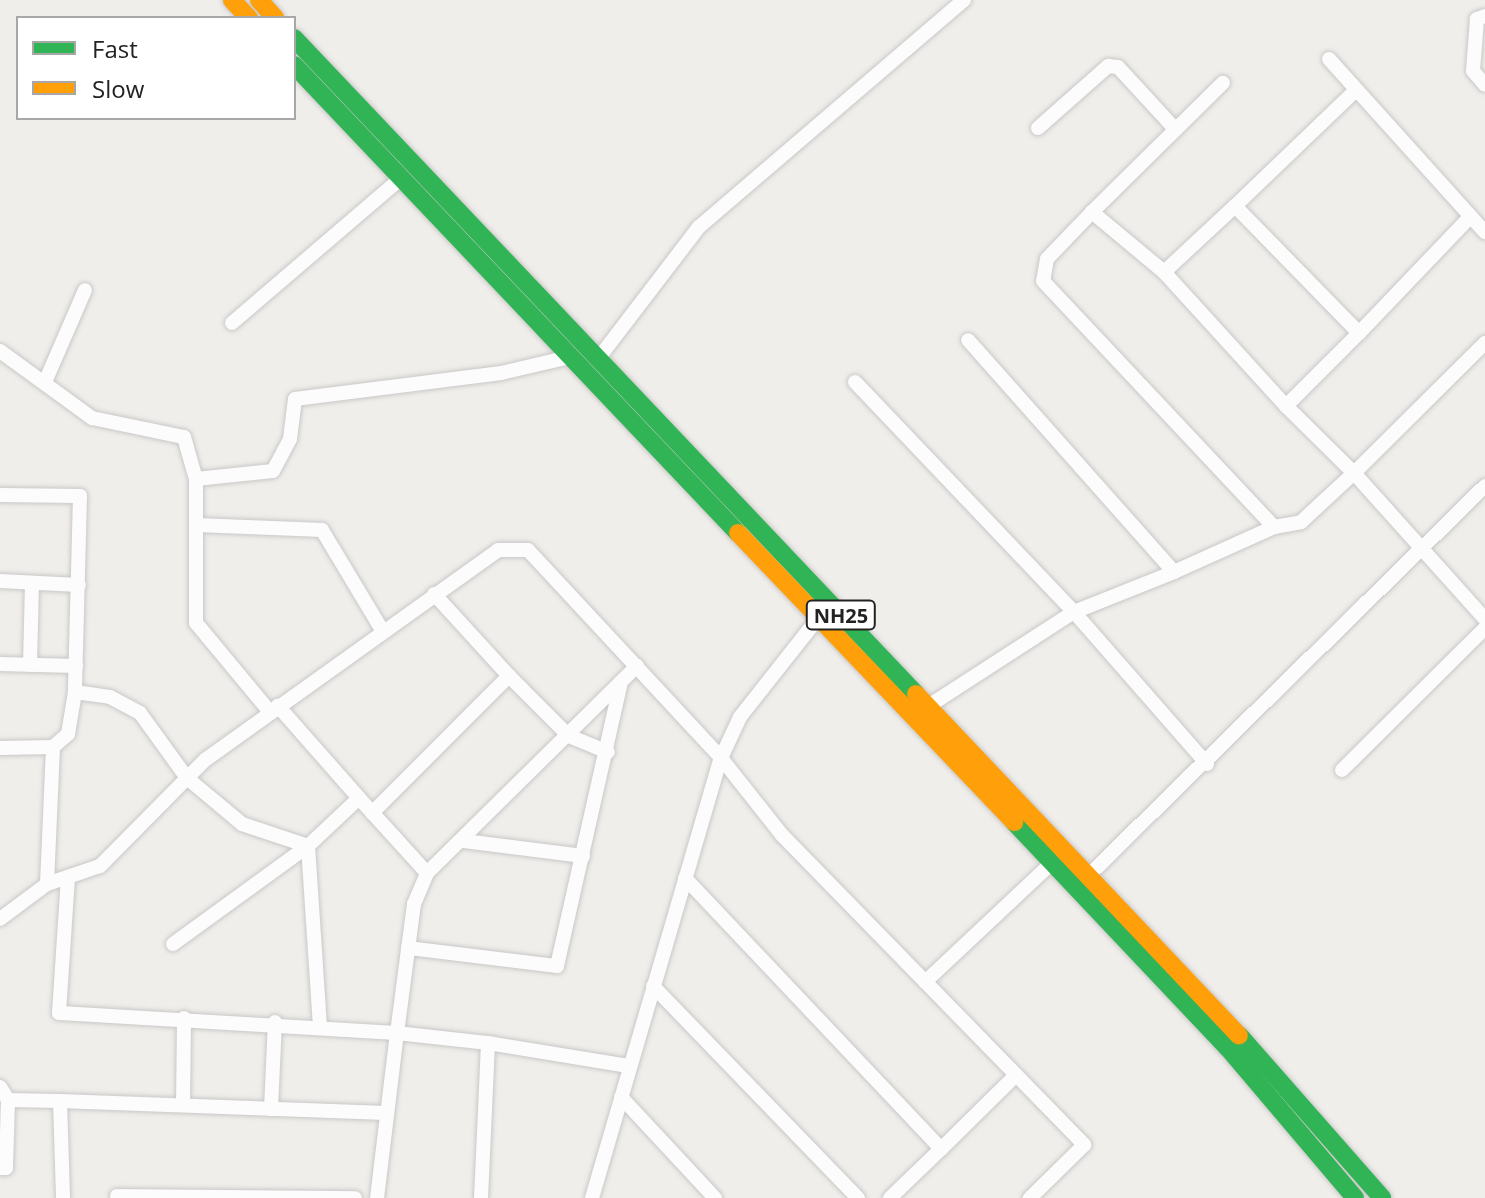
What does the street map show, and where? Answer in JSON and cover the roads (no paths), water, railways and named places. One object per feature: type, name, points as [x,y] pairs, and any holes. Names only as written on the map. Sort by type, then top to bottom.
[{"type":"main road","points":[[232,0],[247,16]]},
{"type":"main road","points":[[259,0],[273,16]]},
{"type":"main road","name":"NH25","points":[[296,40],[1295,1094],[1382,1198]]},
{"type":"main road","name":"NH25","points":[[296,67],[1227,1047],[1355,1198]]},
{"type":"street","points":[[598,359],[699,227],[964,0]]},
{"type":"street","points":[[1485,16],[1477,19],[1473,71],[1485,85]]},
{"type":"street","points":[[1329,59],[1485,232]]},
{"type":"street","points":[[1038,128],[1108,66],[1118,67],[1175,129]]},
{"type":"street","points":[[1223,83],[1047,259],[1043,281],[1274,527]]},
{"type":"street","points":[[1164,272],[1356,90]]},
{"type":"street","points":[[232,323],[401,178]]},
{"type":"street","points":[[1235,206],[1359,333]]},
{"type":"street","points":[[1092,212],[1164,272],[1286,406],[1354,473],[1419,553],[1485,619]]},
{"type":"street","points":[[1286,406],[1470,217]]},
{"type":"street","points":[[45,382],[85,290]]},
{"type":"street","points":[[968,340],[1174,572]]},
{"type":"street","points":[[927,707],[1074,612],[1274,527],[1301,522],[1485,343]]},
{"type":"street","points":[[0,351],[119,429],[184,437],[196,479],[196,623],[427,873]]},
{"type":"street","points":[[196,479],[273,471],[290,439],[295,399],[501,373],[570,357]]},
{"type":"street","points":[[855,382],[1074,612],[1207,764]]},
{"type":"street","points":[[1089,875],[1207,764],[1485,486]]},
{"type":"street","points":[[0,495],[80,496],[75,692],[68,734],[53,747],[0,748]]},
{"type":"street","points":[[197,525],[322,530],[382,630]]},
{"type":"street","points":[[0,919],[47,884],[100,866],[187,778],[382,630],[498,550],[528,550],[721,758],[782,835],[1084,1145],[1030,1198]]},
{"type":"street","points":[[0,581],[79,585]]},
{"type":"street","points":[[30,665],[32,583]]},
{"type":"street","points":[[434,594],[569,736],[608,752]]},
{"type":"street","points":[[592,1198],[721,758],[740,717],[831,603]]},
{"type":"street","points":[[1342,770],[1485,628]]},
{"type":"street","points":[[0,664],[76,666]]},
{"type":"street","points":[[377,1198],[408,948],[427,873],[464,841],[637,666]]},
{"type":"street","points":[[372,813],[509,676]]},
{"type":"street","points":[[408,948],[557,966],[608,752],[621,682]]},
{"type":"street","points":[[75,692],[129,704],[187,778],[242,824],[308,846]]},
{"type":"street","points":[[47,884],[53,747]]},
{"type":"street","points":[[173,944],[308,846],[359,798]]},
{"type":"street","points":[[464,841],[583,856]]},
{"type":"street","points":[[308,846],[320,1025]]},
{"type":"street","points":[[925,982],[1066,850]]},
{"type":"street","points":[[68,877],[59,1013],[320,1025],[488,1043],[629,1066]]},
{"type":"street","points":[[685,878],[941,1149]]},
{"type":"street","points":[[653,986],[858,1198]]},
{"type":"street","points":[[183,1105],[184,1018]]},
{"type":"street","points":[[271,1109],[275,1022]]},
{"type":"street","points":[[481,1198],[488,1043]]},
{"type":"street","points":[[890,1198],[1016,1075]]},
{"type":"street","points":[[0,1168],[6,1168],[4,1094],[60,1101],[386,1113]]},
{"type":"street","points":[[621,1097],[715,1198]]},
{"type":"street","points":[[60,1101],[63,1198]]},
{"type":"street","points":[[117,1196],[355,1198]]}]
